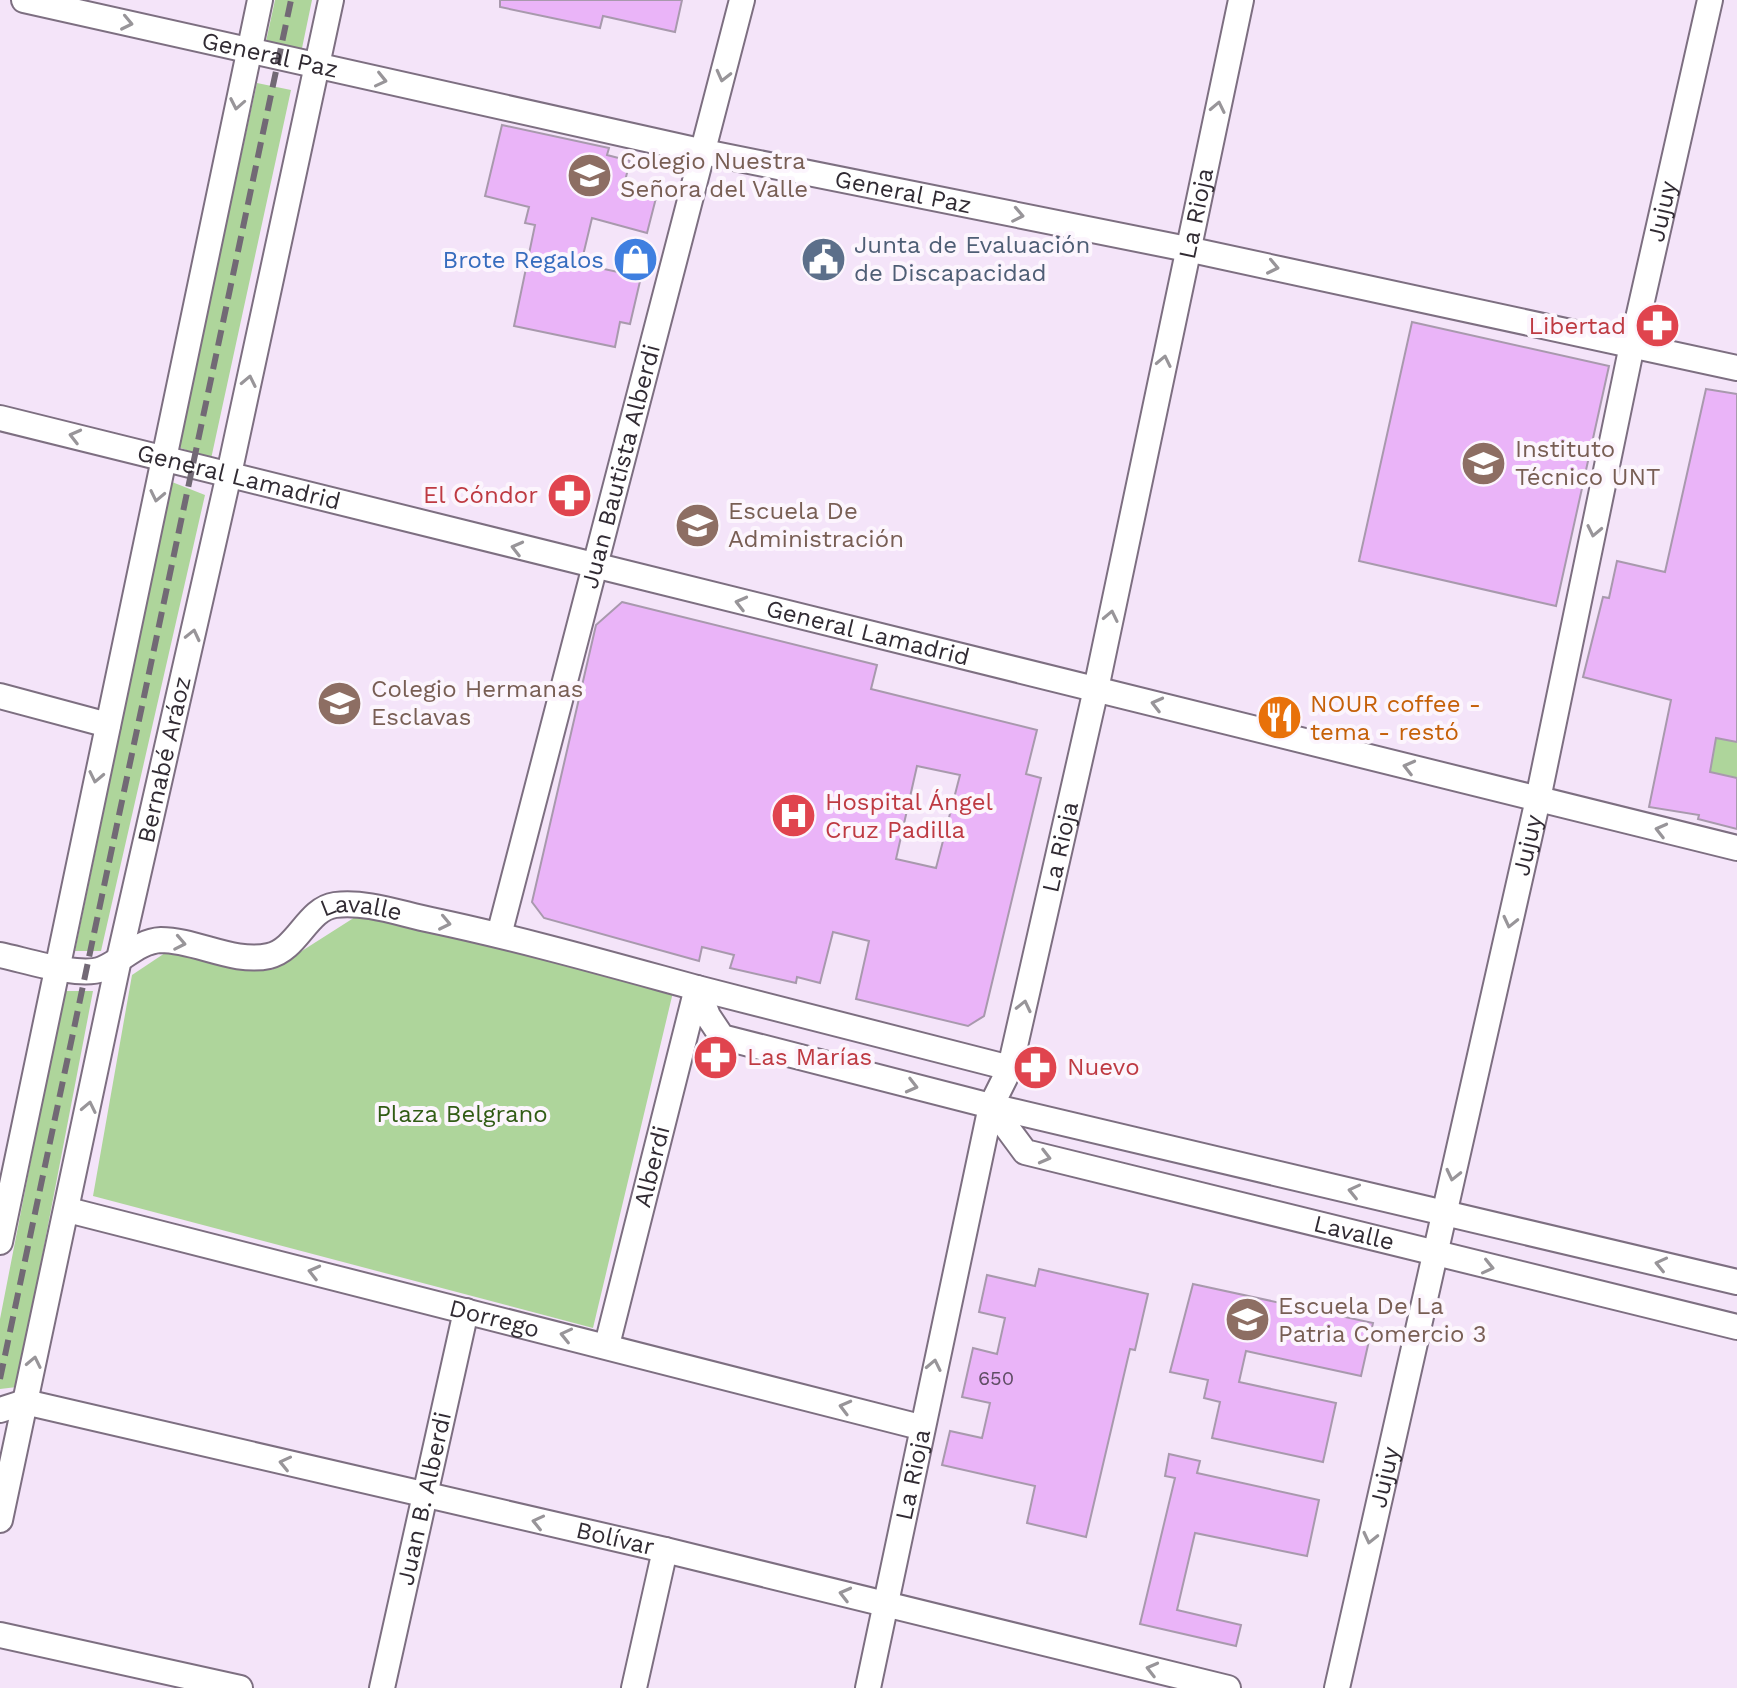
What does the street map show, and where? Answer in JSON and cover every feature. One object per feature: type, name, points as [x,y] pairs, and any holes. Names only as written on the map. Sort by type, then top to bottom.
[{"type":"street","name":"General Paz","points":[[24,0],[704,152],[1187,249],[1737,368]]},
{"type":"street","points":[[0,1242],[260,0]]},
{"type":"street","name":"Bernabé Aráoz","points":[[0,1520],[119,959],[229,474],[331,0]]},
{"type":"street","name":"Juan Bautista Alberdi","points":[[499,935],[742,0]]},
{"type":"street","name":"La Rioja","points":[[868,1688],[920,1427],[991,1106],[1010,1068],[1096,689],[1241,0]]},
{"type":"street","name":"Jujuy","points":[[1337,1688],[1538,799],[1632,345],[1710,0]]},
{"type":"street","name":"General Lamadrid","points":[[0,418],[1737,848]]},
{"type":"street","points":[[0,696],[108,725]]},
{"type":"street","name":"Lavalle","points":[[0,955],[84,972],[101,969],[147,942],[164,940],[253,957],[270,956],[290,946],[314,917],[331,905],[358,905],[499,935],[1010,1068]]},
{"type":"street","name":"Lavalle","points":[[697,988],[708,1016],[722,1037],[991,1106],[1737,1282]]},
{"type":"street","name":"Alberdi","points":[[607,1345],[697,988]]},
{"type":"street","name":"Lavalle","points":[[991,1106],[1025,1152],[1737,1327]]},
{"type":"street","name":"Dorrego","points":[[68,1210],[920,1427]]},
{"type":"street","name":"Juan B. Alberdi","points":[[382,1688],[466,1311]]},
{"type":"street","points":[[0,1410],[25,1402]]},
{"type":"street","name":"Bolívar","points":[[25,1402],[665,1550],[1228,1688]]},
{"type":"street","points":[[634,1688],[665,1550]]},
{"type":"street","points":[[0,1635],[240,1688]]},
{"type":"green space","points":[[275,0],[312,0],[301,53],[265,46]]},
{"type":"green space","points":[[257,83],[291,90],[211,459],[178,447]]},
{"type":"green space","points":[[172,482],[205,495],[101,951],[75,951]]},
{"type":"green space","points":[[1716,738],[1737,742],[1737,778],[1710,772]]},
{"type":"green space","name":"Plaza Belgrano","points":[[363,912],[674,988],[593,1328],[93,1196],[132,975],[168,951],[272,970]]},
{"type":"green space","points":[[64,991],[93,991],[17,1387],[0,1389],[0,1319]]},
{"type":"building","points":[[500,0],[682,0],[675,32],[603,16],[600,28],[500,7]]},
{"type":"building","points":[[502,125],[609,148],[607,155],[630,161],[623,189],[656,198],[647,233],[592,218],[581,264],[641,277],[630,324],[620,322],[615,347],[514,326],[535,225],[525,223],[529,207],[485,196]]},
{"type":"building","name":"Instituto Técnico UNT","points":[[1412,322],[1609,366],[1556,606],[1359,561]]},
{"type":"building","points":[[1706,389],[1737,394],[1737,742],[1716,738],[1710,772],[1737,778],[1737,829],[1698,819],[1699,815],[1649,807],[1671,700],[1583,677],[1603,597],[1609,598],[1617,561],[1665,572]]},
{"type":"building","name":"Hospital Ángel Cruz Padilla","points":[[622,602],[877,665],[871,689],[1037,730],[1026,774],[1041,778],[984,1016],[968,1026],[856,999],[869,941],[833,932],[820,983],[797,977],[796,983],[730,968],[734,955],[702,947],[699,961],[544,918],[532,902],[596,625]],"holes":[[[917,766],[960,775],[936,868],[896,859]]]},
{"type":"building","points":[[1039,1269],[1148,1294],[1135,1350],[1130,1349],[1086,1537],[1027,1523],[1035,1486],[942,1465],[950,1431],[982,1438],[990,1403],[962,1397],[973,1348],[997,1354],[1005,1318],[979,1312],[987,1275],[1035,1286]]},
{"type":"building","points":[[1193,1284],[1373,1323],[1361,1376],[1246,1351],[1239,1382],[1336,1403],[1323,1462],[1212,1438],[1220,1402],[1204,1398],[1208,1380],[1170,1372]]},
{"type":"building","points":[[1169,1454],[1200,1461],[1197,1473],[1319,1500],[1307,1556],[1195,1533],[1177,1610],[1241,1625],[1236,1646],[1140,1624],[1175,1478],[1165,1476]]},
{"type":"railway","points":[[0,1379],[291,0]]},
{"type":"place","name":"Colegio Nuestra Señora del Valle","points":[[589,175]]},
{"type":"place","name":"Junta de Evaluación de Discapacidad","points":[[823,259]]},
{"type":"place","name":"Brote Regalos","points":[[635,260]]},
{"type":"place","name":"Libertad","points":[[1657,326]]},
{"type":"place","name":"Instituto Técnico UNT","points":[[1484,463]]},
{"type":"place","name":"El Cóndor","points":[[569,495]]},
{"type":"place","name":"Escuela De Administración","points":[[697,525]]},
{"type":"place","name":"Colegio Hermanas Esclavas","points":[[340,703]]},
{"type":"place","name":"NOUR coffee - tema - restó","points":[[1279,718]]},
{"type":"place","name":"Hospital Ángel Cruz Padilla","points":[[794,816]]},
{"type":"place","name":"Las Marías","points":[[716,1057]]},
{"type":"place","name":"Nuevo","points":[[1036,1067]]},
{"type":"place","name":"Escuela De La Patria Comercio 3","points":[[1247,1320]]}]
